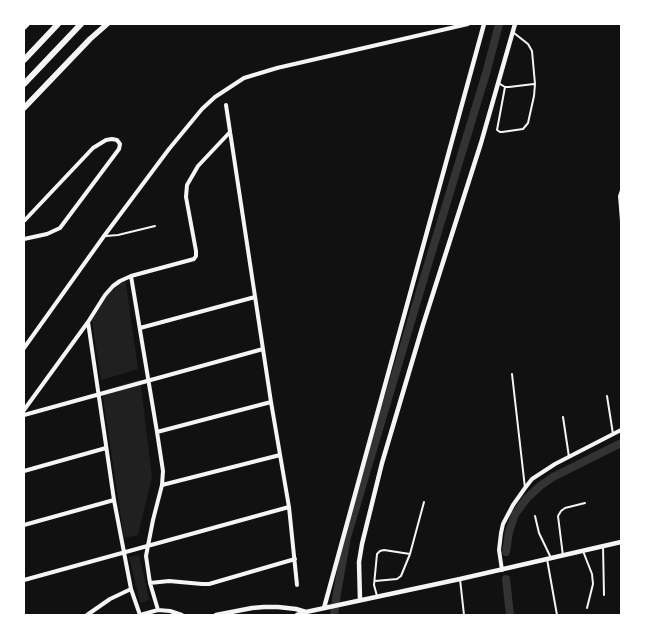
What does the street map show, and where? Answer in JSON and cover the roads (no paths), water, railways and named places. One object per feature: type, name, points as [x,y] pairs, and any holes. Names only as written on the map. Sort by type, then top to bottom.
[{"type":"highway","points":[[24,60],[58,24]]},
{"type":"highway","points":[[24,84],[81,24]]},
{"type":"main road","points":[[24,27],[27,24]]},
{"type":"main road","points":[[24,108],[107,24]]},
{"type":"street","points":[[24,347],[104,236],[189,124],[215,97],[233,84],[249,76],[276,68],[468,24]]},
{"type":"street","points":[[324,608],[484,24]]},
{"type":"street","points":[[360,600],[362,544],[382,463],[423,325],[481,143],[515,24]]},
{"type":"street","points":[[226,105],[271,402],[289,507],[297,585]]},
{"type":"street","points":[[24,410],[113,286],[131,276],[191,260],[196,256],[186,197],[187,185],[198,166],[230,132]]},
{"type":"street","points":[[24,220],[93,148],[106,140],[117,140],[120,144],[119,149],[60,228],[47,234],[24,239]]},
{"type":"street","points":[[131,276],[163,472],[162,485],[147,546],[147,566],[158,610]]},
{"type":"street","points":[[140,328],[255,297]]},
{"type":"street","points":[[88,322],[114,500],[131,589],[140,615],[158,610],[182,615]]},
{"type":"street","points":[[24,415],[263,349]]},
{"type":"street","points":[[157,432],[271,402]]},
{"type":"street","points":[[502,570],[499,550],[503,524],[513,505],[532,479],[621,430]]},
{"type":"street","points":[[24,471],[106,448]]},
{"type":"street","points":[[162,485],[280,455]]},
{"type":"street","points":[[24,525],[114,500]]},
{"type":"street","points":[[24,580],[289,507]]},
{"type":"street","points":[[296,609],[297,615],[621,542]]},
{"type":"street","points":[[150,583],[169,581],[209,584],[295,559]]},
{"type":"street","points":[[87,615],[110,599],[131,589]]},
{"type":"street","points":[[216,615],[264,607],[296,609],[306,612]]},
{"type":"lane","points":[[505,87],[497,130],[500,132],[523,129],[528,123],[535,84],[531,48],[512,31]]},
{"type":"lane","points":[[498,83],[505,87],[535,84]]},
{"type":"lane","points":[[621,190],[619,196],[621,221]]},
{"type":"lane","points":[[104,236],[118,235],[155,226]]},
{"type":"lane","points":[[512,374],[525,488]]},
{"type":"lane","points":[[606,396],[613,435]]},
{"type":"lane","points":[[563,417],[569,457]]},
{"type":"lane","points":[[375,581],[397,580],[399,578],[410,554],[424,502]]},
{"type":"lane","points":[[563,556],[558,516],[565,508],[585,503]]},
{"type":"lane","points":[[535,516],[549,559],[556,615]]},
{"type":"lane","points":[[603,546],[604,595]]},
{"type":"lane","points":[[377,596],[374,585],[377,554],[384,550],[410,554]]},
{"type":"lane","points":[[583,551],[592,574],[593,584],[587,608]]},
{"type":"lane","points":[[460,579],[464,615]]},
{"type":"waterway","points":[[334,615],[347,537],[487,70],[499,24]]},
{"type":"waterway","points":[[506,552],[509,532],[515,514],[527,498],[553,477],[621,443]]},
{"type":"waterway","points":[[506,579],[510,615]]}]
